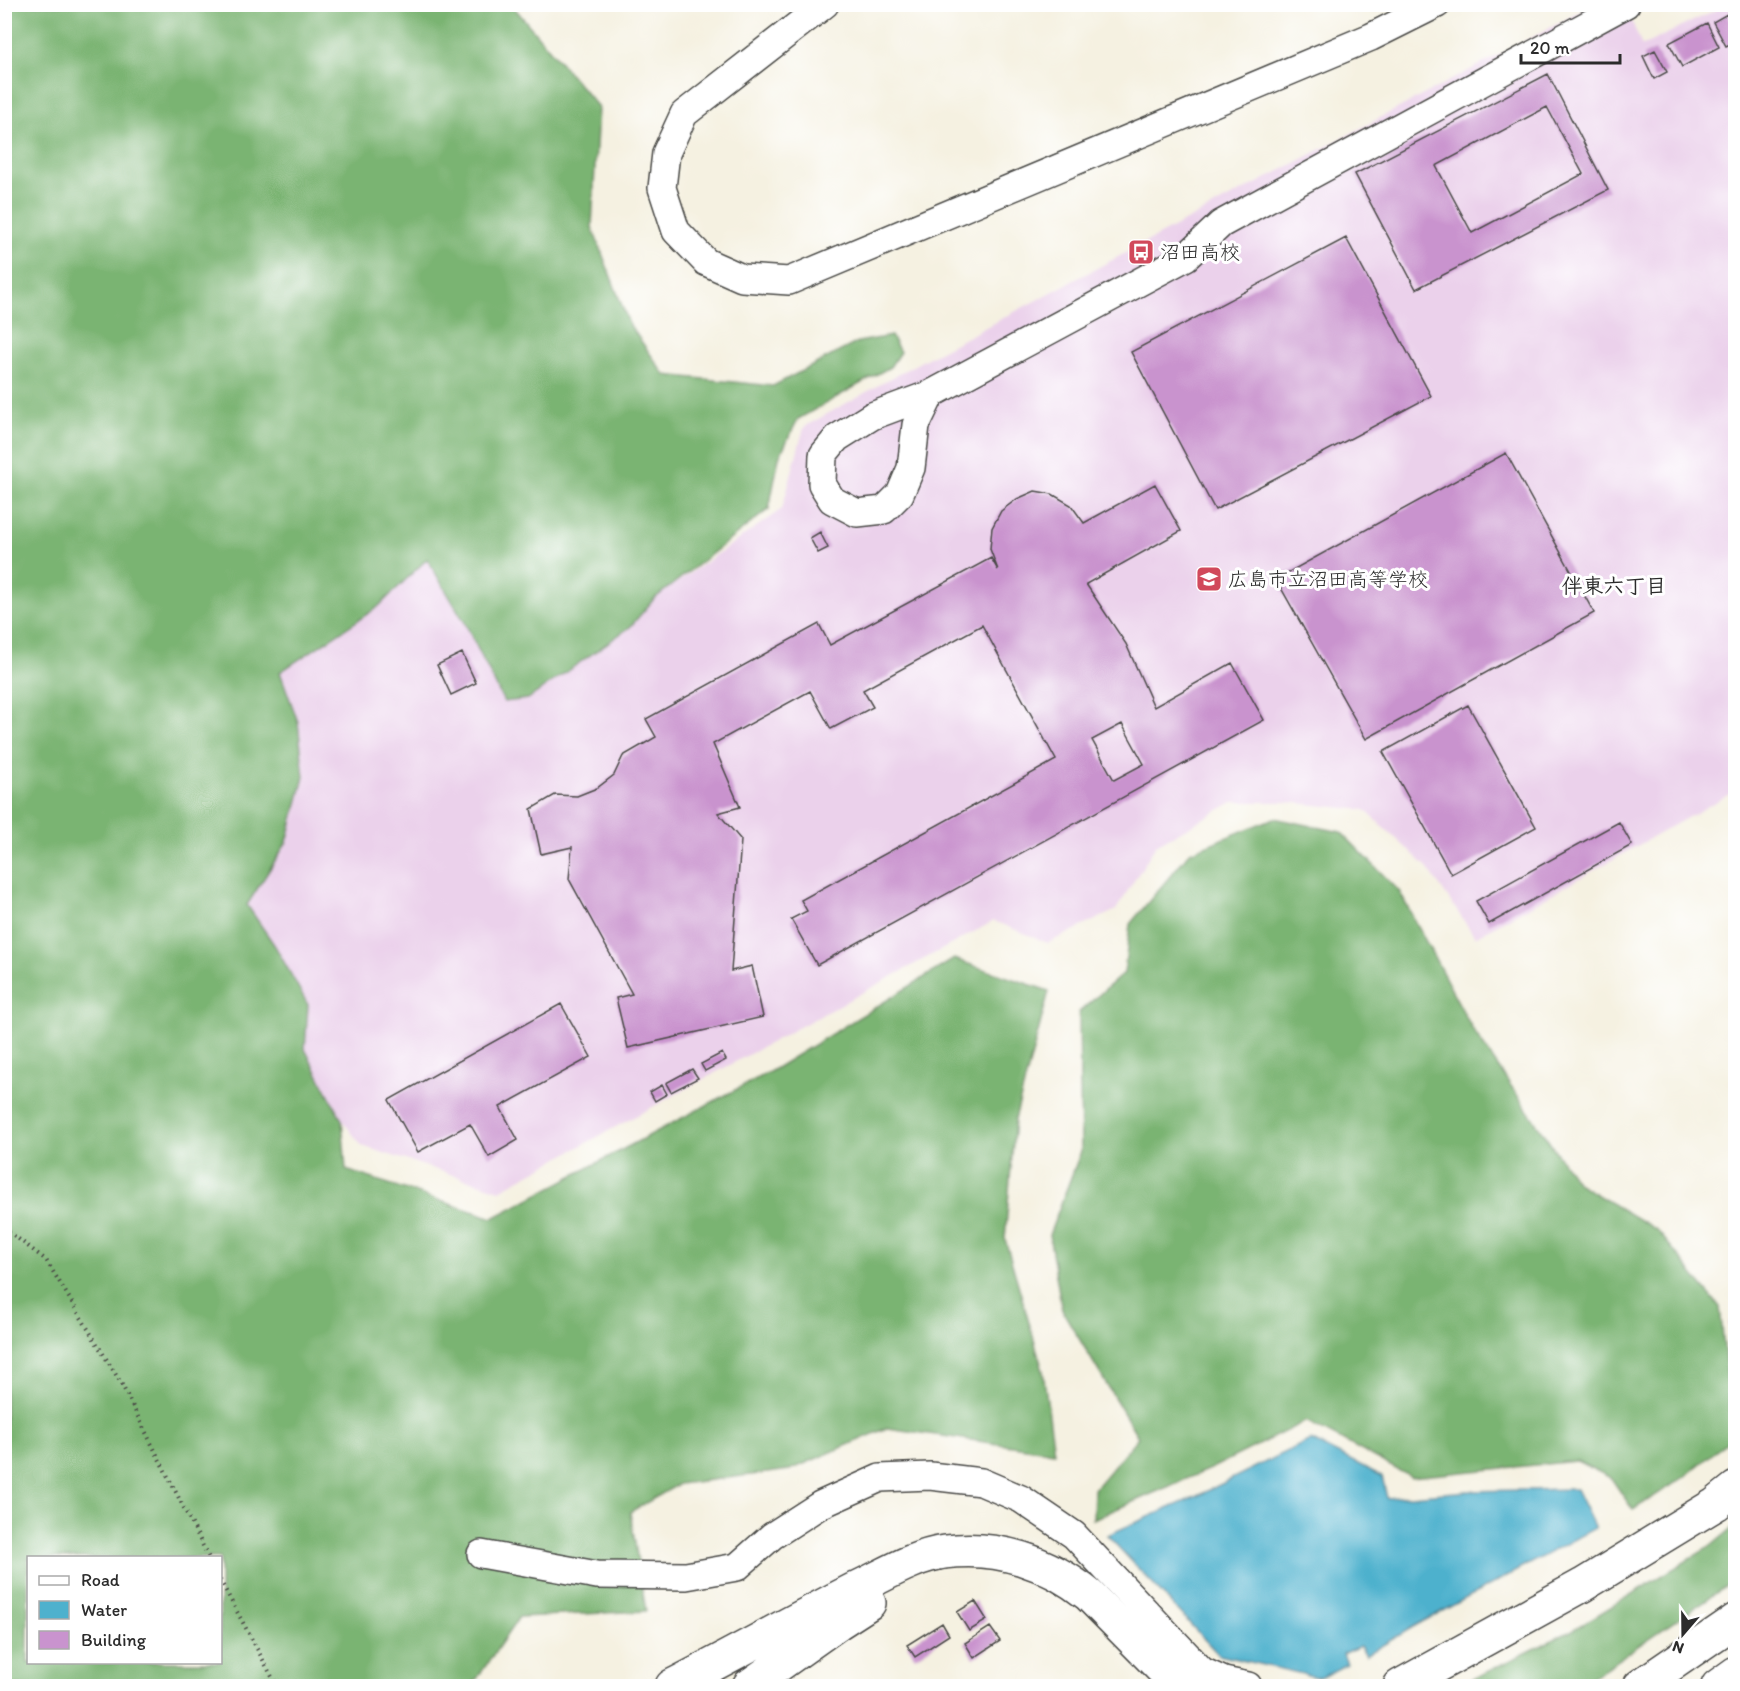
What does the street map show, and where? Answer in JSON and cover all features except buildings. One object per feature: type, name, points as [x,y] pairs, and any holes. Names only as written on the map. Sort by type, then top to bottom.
[{"type":"main road","points":[[1400,1686],[1582,1585],[1716,1504],[1736,1488]]},
{"type":"main road","points":[[672,1686],[906,1564],[942,1552],[963,1550],[1003,1553],[1022,1558],[1040,1564],[1074,1583],[1089,1595],[1179,1686]]},
{"type":"main road","points":[[749,1686],[838,1623],[893,1588],[932,1573],[971,1568],[994,1570],[1030,1578],[1068,1597],[1079,1605],[1160,1686]]},
{"type":"main road","points":[[1640,1686],[1736,1620]]},
{"type":"main road","points":[[1718,1686],[1736,1673]]},
{"type":"street","points":[[825,4],[684,114],[666,153],[662,188],[676,231],[706,262],[742,278],[789,281],[1371,38],[1437,4]]},
{"type":"street","points":[[931,394],[916,425],[910,468],[900,494],[884,510],[857,513],[832,500],[822,484],[823,455],[837,438],[872,416],[931,394],[1186,257],[1221,224],[1626,4]]},
{"type":"street","points":[[481,1554],[597,1575],[686,1576],[737,1567],[772,1536],[820,1505],[880,1478],[930,1476],[981,1482],[1021,1499],[1074,1535],[1202,1671],[1224,1681],[1248,1686]]},
{"type":"path","points":[[4,1227],[46,1260],[121,1383],[208,1556]]},
{"type":"path","points":[[222,1584],[277,1686]]},
{"type":"shaded area","name":"広島市立沼田高等学校","points":[[1593,5],[1625,5],[1642,46],[1726,5],[1735,5],[1735,791],[1475,937],[1426,866],[1365,810],[1286,802],[1233,802],[1156,845],[1116,910],[1048,943],[994,921],[500,1190],[362,1146],[342,1120],[304,1049],[308,1005],[247,905],[287,842],[298,722],[280,672],[378,607],[427,559],[464,621],[630,627],[653,599],[782,509],[804,427],[920,362]]},
{"type":"green space","points":[[5,5],[512,5],[598,107],[592,227],[629,324],[665,375],[773,386],[858,342],[891,336],[900,352],[890,367],[798,419],[779,457],[769,509],[654,599],[630,627],[528,699],[504,702],[464,621],[427,559],[378,607],[280,672],[298,722],[304,777],[287,842],[247,905],[275,946],[308,1005],[305,1049],[342,1120],[346,1170],[493,1218],[771,1071],[954,959],[1049,991],[1015,1119],[1005,1239],[1043,1371],[1054,1452],[887,1428],[790,1470],[679,1484],[630,1512],[646,1611],[519,1617],[472,1686],[5,1686]]},
{"type":"green space","points":[[1274,818],[1341,832],[1399,891],[1473,1030],[1577,1183],[1657,1230],[1720,1307],[1733,1437],[1683,1478],[1633,1510],[1611,1478],[1577,1461],[1411,1477],[1306,1421],[1212,1468],[1093,1519],[1094,1489],[1138,1437],[1062,1310],[1049,1235],[1081,1151],[1079,1012],[1124,973],[1130,924],[1190,852]]},
{"type":"green space","points":[[1735,1526],[1735,1580],[1579,1686],[1458,1686],[1571,1631],[1711,1546]]},
{"type":"water","points":[[1310,1440],[1382,1476],[1387,1498],[1467,1491],[1576,1489],[1595,1528],[1366,1655],[1360,1646],[1343,1654],[1347,1664],[1320,1678],[1219,1655],[1107,1535],[1195,1497]]},
{"type":"place","name":"沼田高校","points":[[1141,252]]},
{"type":"place","name":"広島市立沼田高等学校","points":[[1209,579]]},
{"type":"district","name":"伴東六丁目","points":[[1614,585]]}]
